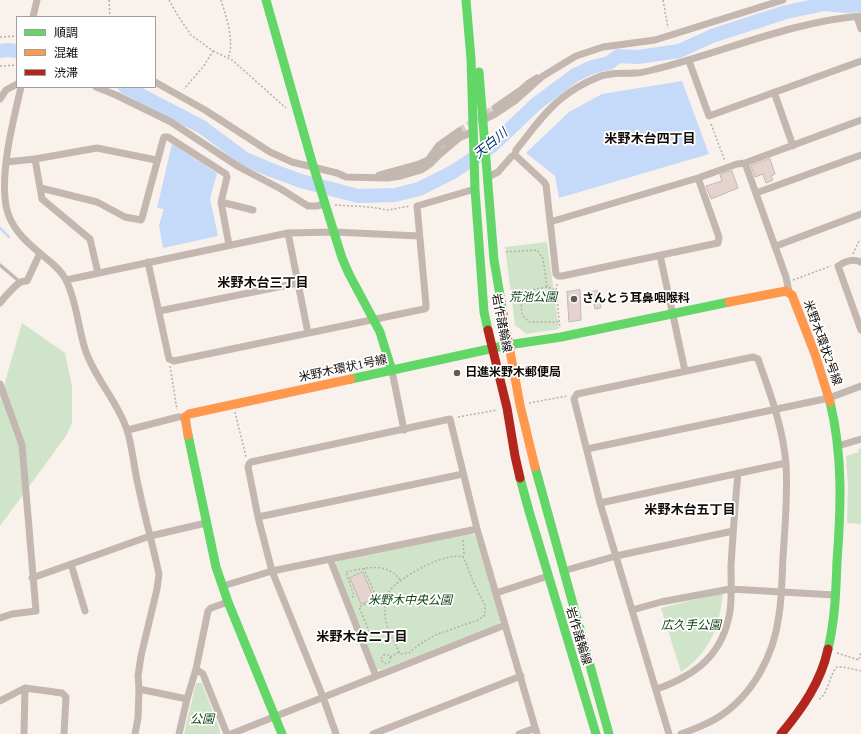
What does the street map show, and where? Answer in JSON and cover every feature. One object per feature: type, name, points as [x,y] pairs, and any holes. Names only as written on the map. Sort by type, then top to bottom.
[{"type":"street","points":[[34,16],[37,0]]},
{"type":"street","points":[[266,0],[334,232],[349,274],[374,320],[388,356],[404,430]]},
{"type":"street","name":"岩作諸輪線","points":[[466,0],[471,59],[476,189],[484,312],[507,408],[515,456],[548,576],[596,734]]},
{"type":"street","name":"岩作諸輪線","points":[[473,0],[488,166],[494,260],[508,345],[520,405],[540,489],[609,734]]},
{"type":"street","points":[[483,120],[516,100],[543,76],[576,56],[603,47],[655,40],[670,36],[783,0]]},
{"type":"street","points":[[488,177],[498,172],[512,156],[515,155],[516,150],[552,107],[571,91],[606,74],[636,73],[689,61],[802,25],[859,16],[861,29]]},
{"type":"street","points":[[689,61],[709,116],[861,61]]},
{"type":"street","points":[[495,108],[534,79],[543,76]]},
{"type":"street","points":[[156,83],[205,110],[270,152],[292,162],[346,177],[373,176],[388,178],[421,170],[430,164],[459,138],[474,133]]},
{"type":"street","points":[[0,99],[6,90],[16,85]]},
{"type":"street","points":[[21,88],[6,162],[4,189],[6,207],[12,225],[17,232],[40,254],[59,268],[66,280],[73,298],[86,352],[93,367],[121,414],[128,430],[138,488],[159,578],[141,656],[138,676],[140,689],[138,718],[135,734]]},
{"type":"street","points":[[98,88],[171,122],[238,168],[281,189],[308,206],[317,206],[324,202]]},
{"type":"street","points":[[774,92],[793,146]]},
{"type":"street","points":[[550,222],[698,178],[793,146],[861,120]]},
{"type":"street","points":[[373,176],[420,164],[428,160],[439,145],[459,131]]},
{"type":"street","points":[[41,188],[97,202],[125,217],[141,220],[156,160],[164,137],[168,137],[225,172],[227,177],[221,202],[229,245]]},
{"type":"street","points":[[6,162],[101,148],[156,160]]},
{"type":"street","points":[[515,155],[544,182],[556,274],[558,276],[718,242],[719,237],[698,178]]},
{"type":"street","points":[[756,193],[861,155]]},
{"type":"street","points":[[35,158],[43,201],[90,239],[98,273]]},
{"type":"street","points":[[745,162],[776,246],[789,292]]},
{"type":"street","points":[[148,262],[168,358],[174,361],[424,310],[426,308],[417,206],[476,189]]},
{"type":"street","points":[[221,202],[253,210]]},
{"type":"street","points":[[776,246],[861,214]]},
{"type":"street","points":[[66,280],[288,233],[334,232],[419,236]]},
{"type":"street","points":[[288,233],[308,334]]},
{"type":"street","points":[[0,303],[4,297],[8,295],[20,282],[27,281],[40,254]]},
{"type":"street","points":[[660,255],[685,371]]},
{"type":"street","points":[[858,261],[840,264],[838,268],[860,325]]},
{"type":"street","points":[[159,311],[298,283]]},
{"type":"street","name":"米野木環状2号線","points":[[508,345],[561,337],[781,291],[789,292],[792,295],[815,355],[829,398],[838,446],[841,498],[835,595],[832,629],[828,650],[822,670],[810,695],[794,719],[781,734]]},
{"type":"street","name":"米野木環状1号線","points":[[183,418],[189,414],[508,345]]},
{"type":"street","points":[[669,734],[600,503],[574,399],[577,394],[753,357],[758,359],[776,409],[786,463],[786,496],[780,614],[773,645],[768,657],[757,678],[742,697],[728,711],[717,718],[682,734]]},
{"type":"street","points":[[0,384],[22,444],[32,578],[36,611],[12,614],[0,618]]},
{"type":"street","points":[[587,449],[829,398],[861,386]]},
{"type":"street","points":[[128,430],[183,418],[213,553],[228,602],[282,734]]},
{"type":"street","points":[[336,734],[323,697],[272,571],[258,517],[248,467],[249,464],[251,462],[450,419],[477,529],[536,731],[519,734]]},
{"type":"street","points":[[838,446],[861,439]]},
{"type":"street","points":[[600,503],[786,463]]},
{"type":"street","points":[[656,689],[681,680],[692,673],[711,656],[724,635],[730,610],[733,531],[738,473]]},
{"type":"street","points":[[258,517],[463,474]]},
{"type":"street","points":[[32,578],[150,536],[206,523]]},
{"type":"street","points":[[223,586],[272,571],[477,529]]},
{"type":"street","points":[[563,571],[616,556],[733,531]]},
{"type":"street","points":[[330,558],[376,676]]},
{"type":"street","points":[[71,564],[85,611]]},
{"type":"street","points":[[496,593],[548,576]]},
{"type":"street","points":[[632,610],[661,602],[730,589],[835,595]]},
{"type":"street","points":[[179,734],[196,669],[208,610],[228,602]]},
{"type":"street","points":[[231,734],[505,625]]},
{"type":"street","points":[[196,669],[203,674],[227,734]]},
{"type":"street","points":[[373,734],[520,676]]},
{"type":"street","points":[[0,701],[25,688],[64,694],[66,697],[64,734]]},
{"type":"street","points":[[24,734],[25,688]]},
{"type":"street","points":[[140,689],[187,699]]},
{"type":"lane","points":[[0,265],[20,282]]},
{"type":"path","points":[[110,0],[110,16]]},
{"type":"path","points":[[169,0],[191,35],[240,67],[290,112],[295,114],[298,113]]},
{"type":"path","points":[[220,0],[230,37],[228,58]]},
{"type":"path","points":[[663,0],[670,36]]},
{"type":"path","points":[[0,38],[16,36]]},
{"type":"path","points":[[179,96],[203,67],[213,50]]},
{"type":"path","points":[[0,66],[16,65]]},
{"type":"path","points":[[709,116],[727,168]]},
{"type":"path","points":[[324,202],[388,210],[417,204],[420,205]]},
{"type":"path","points":[[858,261],[853,253],[861,241]]},
{"type":"path","points":[[506,252],[537,250],[543,259],[547,287]]},
{"type":"path","points":[[787,282],[840,264]]},
{"type":"path","points":[[558,276],[556,290],[561,337]]},
{"type":"path","points":[[556,290],[547,287],[520,292],[522,315],[529,322],[560,322]]},
{"type":"path","points":[[168,358],[183,418]]},
{"type":"path","points":[[520,405],[577,394]]},
{"type":"path","points":[[233,405],[248,467]]},
{"type":"path","points":[[450,419],[507,408]]},
{"type":"path","points":[[390,657],[386,654],[382,655],[381,661],[383,663],[387,663],[390,660],[390,657],[399,652],[400,654],[409,653],[435,635],[478,620],[485,614],[485,605],[472,582],[468,565],[463,557],[464,554],[461,532]]},
{"type":"path","points":[[399,652],[386,620],[385,608],[387,598],[391,590],[413,573],[431,564],[455,556],[463,557]]},
{"type":"path","points":[[349,591],[352,597],[354,596],[346,572],[372,566],[385,568],[395,573],[401,581]]},
{"type":"path","points":[[364,568],[377,599]]},
{"type":"path","points":[[374,643],[359,607],[377,599],[387,598]]},
{"type":"path","points":[[828,650],[859,660],[861,652]]},
{"type":"path","points":[[810,695],[816,698],[821,698],[833,672],[837,667],[861,671]]},
{"type":"green space","name":"荒池公園","points":[[547,242],[559,329],[526,334],[515,325],[505,247]]},
{"type":"green space","points":[[22,323],[65,353],[72,386],[72,423],[66,436],[0,526],[0,382],[3,389]]},
{"type":"green space","points":[[861,448],[861,524],[847,523],[848,486],[846,456],[859,452],[858,449]]},
{"type":"green space","name":"米野木中央公園","points":[[471,533],[475,536],[501,620],[498,624],[381,670],[377,669],[335,565],[337,561]]},
{"type":"green space","name":"広久手公園","points":[[720,593],[723,594],[716,628],[706,647],[699,656],[681,672],[661,608]]},
{"type":"green space","name":"公園","points":[[196,683],[202,683],[220,730],[220,734],[184,734]]},
{"type":"water","points":[[682,81],[709,154],[559,198],[555,176],[526,153],[569,112],[602,94]]},
{"type":"water","points":[[172,144],[217,173],[210,199],[218,236],[163,248],[159,225],[164,209],[157,208]]},
{"type":"building","points":[[770,159],[775,174],[771,176],[773,180],[766,183],[763,174],[755,177],[751,166]]},
{"type":"building","points":[[732,171],[738,188],[711,199],[706,186],[722,181],[720,175]]},
{"type":"building","name":"さんとう耳鼻咽喉科","points":[[580,290],[581,320],[569,322],[567,292]]},
{"type":"building","points":[[598,291],[601,308],[595,309],[592,292]]},
{"type":"building","points":[[363,572],[374,599],[361,604],[350,578]]},
{"type":"waterway","name":"天白川","points":[[127,88],[202,127],[245,159],[271,170],[301,181],[358,196],[395,195],[419,189],[453,172],[492,146],[536,104],[575,75],[592,67],[609,63],[618,56],[638,57],[679,51],[712,36],[786,12],[825,4],[846,6],[861,5]]},
{"type":"waterway","name":"天白川","points":[[0,51],[16,51]]},
{"type":"waterway","points":[[0,228],[9,237]]},
{"type":"tunnel","points":[[459,131],[495,108]]},
{"type":"traffic: fast","points":[[266,0],[312,162],[342,258],[380,332],[392,371]]},
{"type":"traffic: fast","points":[[466,0],[471,59],[475,189],[484,312],[488,330]]},
{"type":"traffic: fast","points":[[479,72],[494,260],[503,313]]},
{"type":"traffic: fast","points":[[351,379],[508,345],[561,337],[729,302]]},
{"type":"traffic: fast","points":[[828,649],[835,605],[840,501],[837,442],[830,402]]},
{"type":"traffic: fast","points":[[188,435],[216,567],[228,602],[282,734]]},
{"type":"traffic: fast","points":[[535,467],[609,734]]},
{"type":"traffic: fast","points":[[520,478],[596,734]]},
{"type":"traffic: slow","points":[[729,302],[786,291],[792,295],[815,354],[830,402]]},
{"type":"traffic: slow","points":[[503,313],[520,405],[535,467]]},
{"type":"traffic: slow","points":[[188,435],[185,417],[189,414],[351,379]]},
{"type":"traffic: jam","points":[[488,330],[507,408],[520,478]]},
{"type":"traffic: jam","points":[[781,734],[796,715],[816,684],[828,649]]},
{"type":"place","name":"さんとう耳鼻咽喉科","points":[[574,299]]},
{"type":"place","name":"日進米野木郵便局","points":[[457,373]]},
{"type":"district","name":"米野木台四丁目","points":[[650,140]]},
{"type":"district","name":"米野木台三丁目","points":[[263,284]]},
{"type":"district","name":"米野木台五丁目","points":[[690,511]]},
{"type":"district","name":"米野木台二丁目","points":[[362,638]]}]
